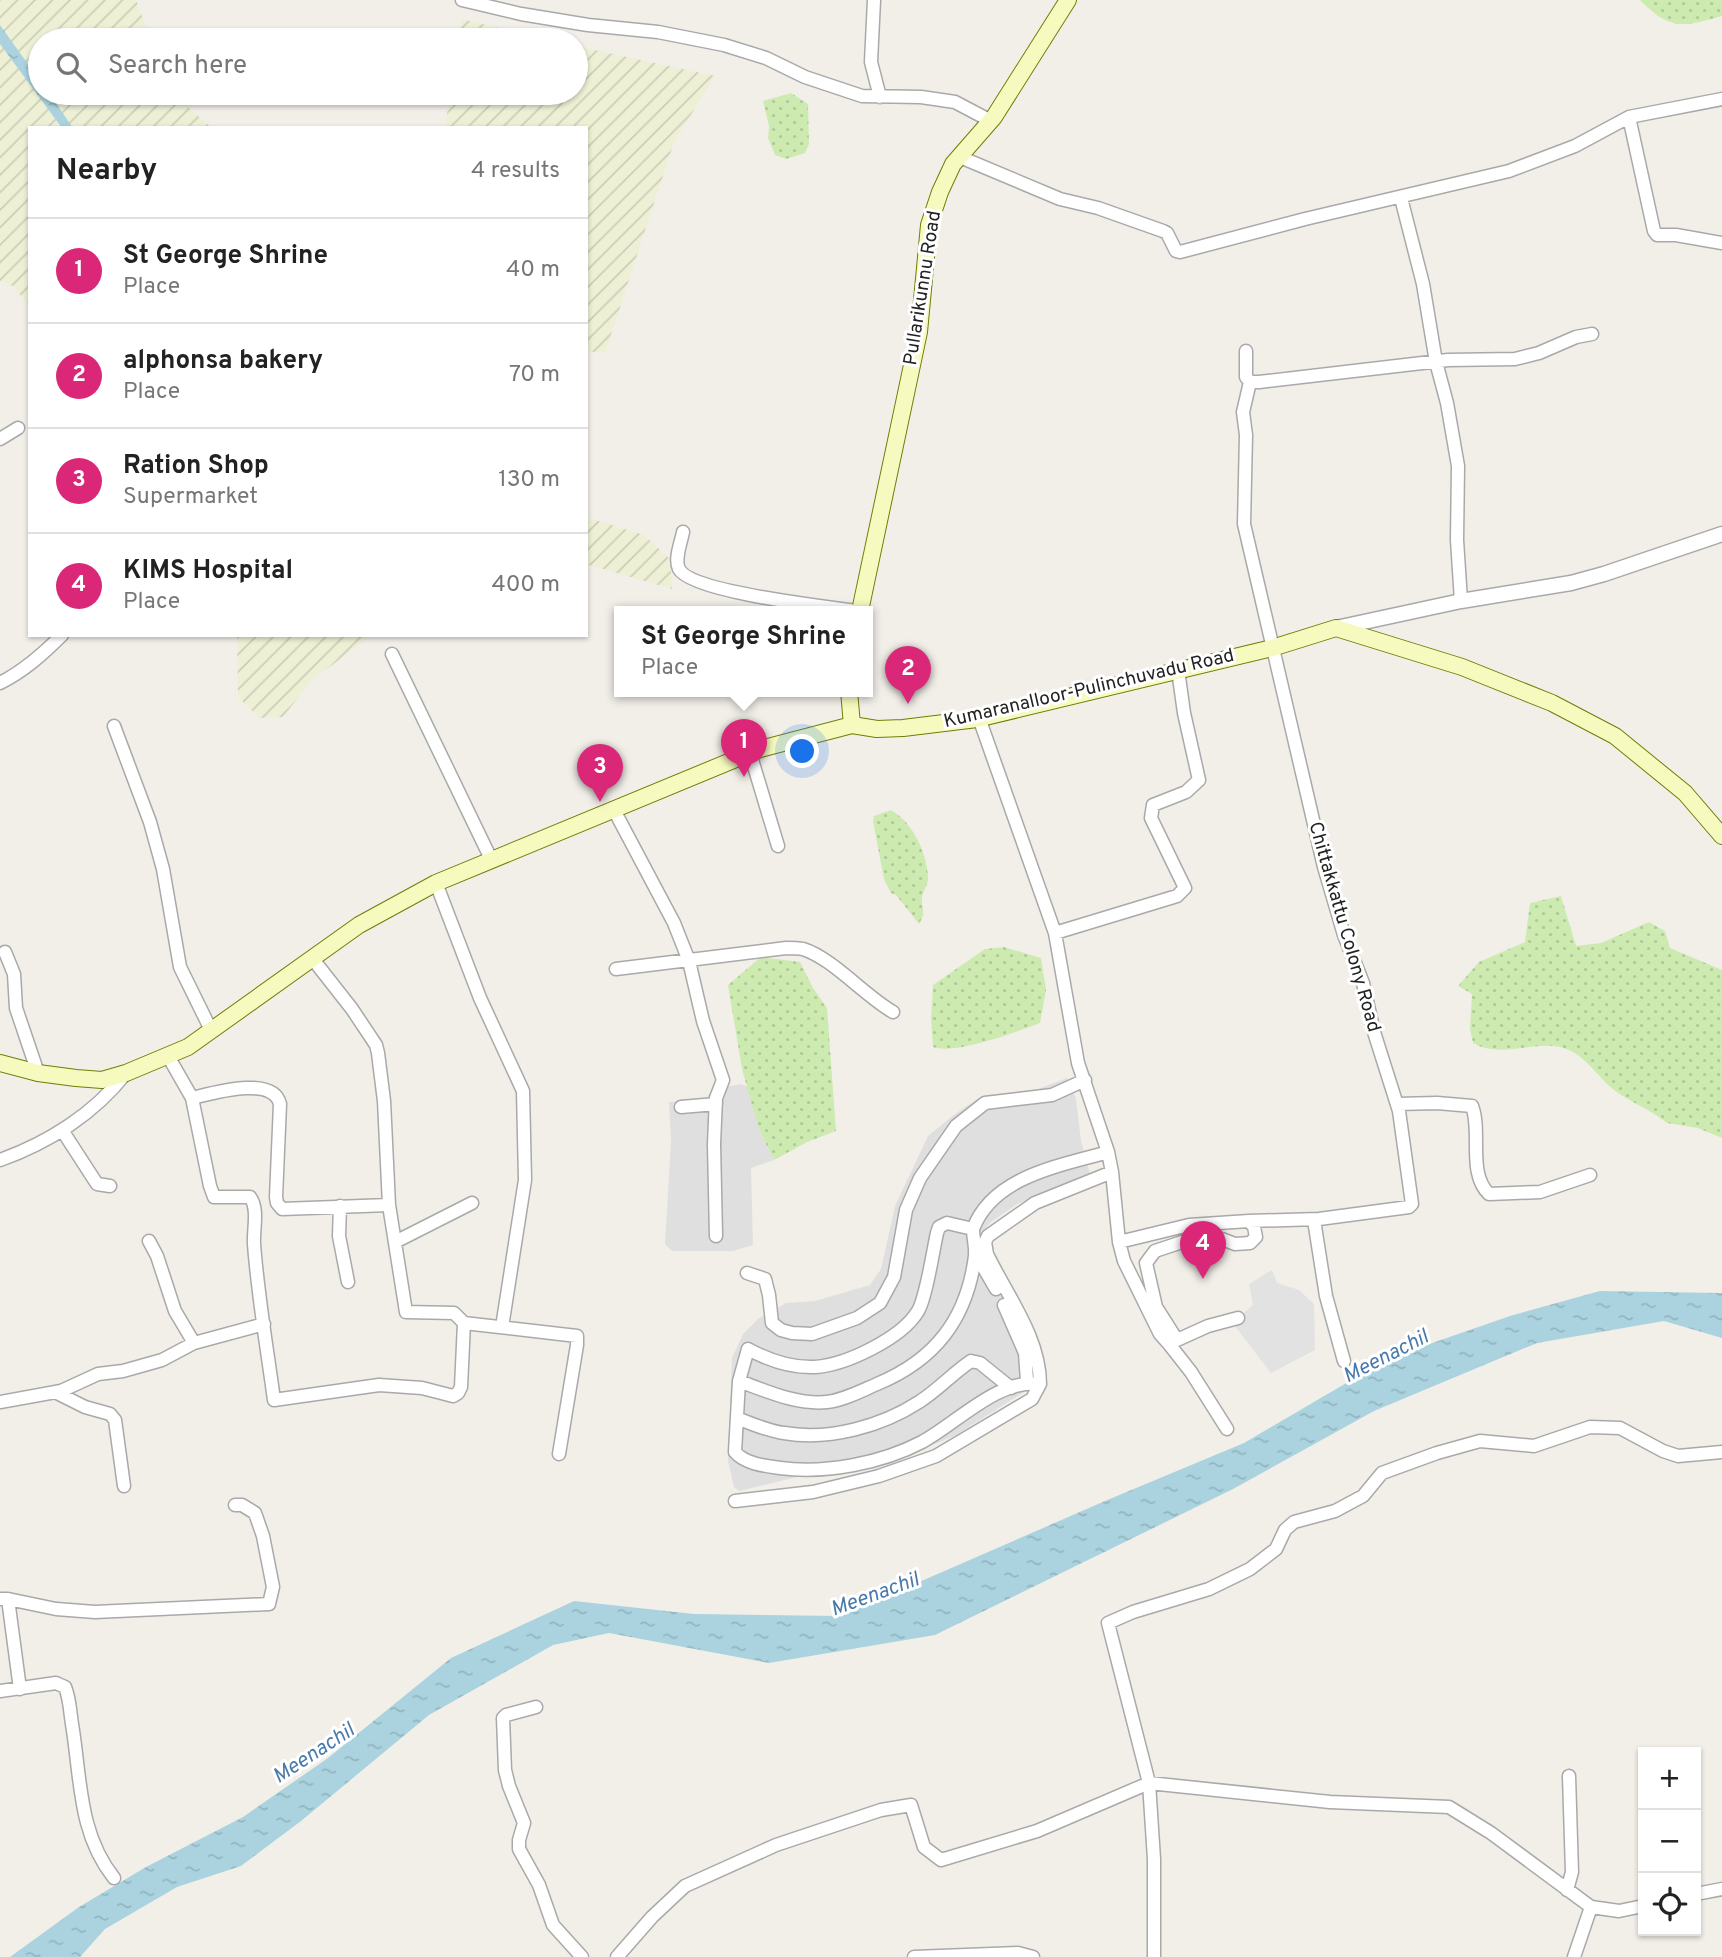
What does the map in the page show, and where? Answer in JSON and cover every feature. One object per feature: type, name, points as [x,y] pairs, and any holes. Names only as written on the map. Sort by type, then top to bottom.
[{"type":"main road","name":"Pullarikunnu Road","points":[[860,606],[919,332],[929,225],[940,192],[953,164],[991,121],[1023,75],[1068,0]]},
{"type":"main road","name":"Kumaranalloor-Pulinchuvadu Road","points":[[0,1063],[38,1073],[102,1080],[168,1056],[188,1046],[359,925],[436,883],[750,753],[852,725],[877,729],[903,728],[979,718],[1272,648],[1336,628]]},
{"type":"main road","points":[[1336,628],[1462,667],[1552,703],[1615,736],[1685,793],[1722,836]]},
{"type":"main road","points":[[850,697],[852,725]]},
{"type":"street","points":[[462,0],[521,14],[588,25],[658,32],[724,45],[766,58],[828,86],[862,96],[921,97],[956,102],[991,121]]},
{"type":"street","points":[[874,0],[871,62],[880,97]]},
{"type":"street","points":[[960,157],[1060,199],[1098,208],[1163,231],[1167,233],[1176,251],[1180,252],[1305,219],[1401,198],[1451,183],[1509,171],[1575,146],[1629,117],[1722,99]]},
{"type":"street","points":[[1629,117],[1654,231],[1657,235],[1676,235],[1722,243]]},
{"type":"street","points":[[1401,198],[1423,284],[1458,466],[1457,540],[1461,601]]},
{"type":"street","points":[[1250,382],[1436,362],[1515,359],[1592,334]]},
{"type":"street","name":"Chittakkattu Colony Road","points":[[1246,351],[1246,377],[1250,382],[1243,412],[1246,435],[1244,524],[1324,867],[1344,935],[1363,983],[1374,1032],[1397,1104],[1411,1206],[1314,1220]]},
{"type":"street","points":[[0,439],[18,428]]},
{"type":"street","points":[[683,532],[677,555],[678,568],[687,579],[728,591],[819,606]]},
{"type":"street","points":[[1336,628],[1461,601],[1571,583],[1722,534]]},
{"type":"street","points":[[0,683],[39,657],[60,637]]},
{"type":"street","points":[[392,654],[492,860]]},
{"type":"street","points":[[1055,933],[1177,896],[1185,888],[1150,818],[1153,805],[1186,792],[1199,780],[1184,713],[1178,670]]},
{"type":"street","points":[[979,718],[1055,933],[1078,1063],[1108,1152],[1119,1242],[1124,1261],[1160,1334],[1173,1342]]},
{"type":"street","points":[[114,726],[139,789],[163,869],[180,967],[211,1030]]},
{"type":"street","points":[[750,753],[778,846]]},
{"type":"street","points":[[614,810],[674,923],[689,961],[703,1021],[723,1080],[716,1104],[713,1144],[716,1236]]},
{"type":"street","points":[[436,883],[480,998],[523,1091],[525,1180],[502,1327]]},
{"type":"street","points":[[616,969],[786,948],[803,949],[824,960],[878,1004],[892,1012]]},
{"type":"street","points":[[5,952],[14,974],[16,1009],[38,1073]]},
{"type":"street","points":[[312,958],[376,1045],[384,1101],[389,1205],[406,1312],[454,1313],[464,1323],[577,1336],[559,1454]]},
{"type":"street","points":[[168,1056],[192,1098],[214,1197],[250,1197],[254,1203],[257,1285],[274,1400],[379,1385],[422,1388],[453,1396],[461,1387],[464,1323]]},
{"type":"street","points":[[0,1160],[30,1149],[62,1130],[109,1093],[126,1073]]},
{"type":"street","points":[[747,1273],[765,1279],[772,1324],[781,1330],[812,1334],[857,1318],[880,1303],[889,1290],[906,1210],[920,1178],[956,1126],[985,1103],[1052,1095],[1085,1080]]},
{"type":"street","points":[[192,1098],[249,1088],[270,1091],[277,1096],[280,1104],[276,1197],[279,1207]]},
{"type":"street","points":[[681,1107],[716,1104]]},
{"type":"street","points":[[1397,1104],[1472,1106],[1476,1116],[1476,1150],[1482,1187],[1489,1194],[1540,1192],[1590,1175]]},
{"type":"street","points":[[62,1130],[97,1184],[110,1186]]},
{"type":"street","points":[[739,1381],[783,1397],[827,1402],[846,1398],[894,1377],[929,1353],[956,1318],[964,1299],[975,1253],[974,1229],[992,1199],[1018,1182],[1046,1169],[1108,1152]]},
{"type":"street","points":[[735,1502],[826,1489],[879,1476],[936,1456],[1032,1399],[1034,1382],[1040,1371],[1033,1345],[987,1254],[985,1242],[995,1230],[1035,1203],[1112,1172]]},
{"type":"street","points":[[254,1203],[286,1210],[389,1205]]},
{"type":"street","points":[[395,1242],[472,1203]]},
{"type":"street","points":[[340,1206],[339,1236],[348,1282]]},
{"type":"street","points":[[1119,1242],[1189,1225],[1314,1220],[1326,1296],[1344,1361]]},
{"type":"street","points":[[1227,1429],[1173,1342],[1156,1307],[1146,1263],[1155,1251],[1188,1240],[1222,1239],[1235,1244],[1250,1243],[1256,1237],[1254,1227],[1249,1221]]},
{"type":"street","points":[[974,1229],[947,1223],[939,1227],[919,1310],[902,1329],[887,1340],[856,1355],[815,1367],[779,1362],[748,1349],[739,1381],[735,1452],[739,1457],[761,1465],[799,1470],[855,1464],[899,1453],[945,1428],[987,1398],[1034,1382]]},
{"type":"street","points":[[149,1241],[157,1256],[175,1311],[194,1343]]},
{"type":"street","points":[[975,1253],[1001,1297],[1021,1340],[1034,1382]]},
{"type":"street","points":[[1173,1342],[1208,1326],[1238,1318]]},
{"type":"street","points":[[0,1402],[55,1392],[98,1374],[123,1371],[162,1360],[194,1343],[264,1324]]},
{"type":"street","points":[[737,1418],[783,1433],[801,1435],[857,1429],[904,1411],[921,1401],[971,1361],[994,1373],[1011,1388]]},
{"type":"street","points":[[55,1392],[85,1407],[110,1414],[115,1420],[124,1486]]},
{"type":"street","points":[[1154,1957],[1154,1846],[1149,1783],[1108,1623],[1133,1612],[1209,1589],[1240,1574],[1276,1549],[1285,1530],[1294,1522],[1335,1511],[1363,1496],[1382,1473],[1480,1441],[1534,1446],[1590,1427],[1620,1428],[1663,1451],[1678,1455],[1722,1452]]},
{"type":"street","points":[[20,1689],[4,1599],[56,1609],[95,1612],[270,1604],[273,1587],[263,1536],[254,1513],[242,1505],[235,1505]]},
{"type":"street","points":[[0,1691],[56,1684],[65,1687],[75,1739],[78,1785],[88,1828],[100,1860],[114,1878]]},
{"type":"street","points":[[536,1707],[503,1718],[505,1770],[524,1823],[519,1849],[538,1885],[553,1925],[582,1957]]},
{"type":"street","points":[[1567,1889],[1572,1872],[1569,1776]]},
{"type":"street","points":[[617,1957],[685,1885],[776,1845],[881,1810],[911,1805],[924,1847],[942,1860],[1038,1831],[1149,1783],[1330,1802],[1449,1807],[1491,1833],[1591,1907],[1619,1911],[1638,1907]]},
{"type":"street","points":[[1701,1893],[1722,1889]]},
{"type":"street","points":[[1574,1957],[1591,1907]]},
{"type":"street","points":[[914,1957],[1018,1953],[1033,1957]]},
{"type":"shaded area","points":[[1067,1078],[1076,1099],[1081,1141],[1090,1174],[1017,1204],[991,1222],[979,1235],[978,1245],[1014,1316],[1031,1373],[1024,1392],[956,1435],[887,1462],[852,1470],[801,1476],[739,1491],[734,1487],[728,1461],[732,1358],[743,1334],[758,1319],[786,1303],[815,1301],[870,1285],[881,1269],[895,1206],[928,1136],[955,1114],[982,1096],[1038,1089]]},
{"type":"shaded area","points":[[741,1084],[748,1087],[759,1130],[774,1160],[751,1168],[753,1245],[733,1251],[672,1251],[665,1244],[671,1142],[669,1102],[706,1099],[720,1088]]},
{"type":"shaded area","points":[[1272,1270],[1277,1283],[1299,1290],[1314,1304],[1315,1350],[1271,1373],[1234,1325],[1253,1305],[1249,1284]]},
{"type":"green space","points":[[0,0],[136,0],[146,28],[28,28],[28,105],[187,105],[210,126],[28,126],[28,305],[13,286],[0,281]]},
{"type":"green space","points":[[1640,0],[1722,0],[1722,16],[1678,24],[1660,17]]},
{"type":"green space","points":[[462,19],[499,28],[461,28]]},
{"type":"green space","points":[[588,49],[715,76],[674,142],[605,353],[588,351],[588,126],[445,126],[448,105],[588,105]]},
{"type":"green space","points":[[791,93],[808,104],[809,144],[805,153],[786,159],[775,155],[768,138],[769,126],[763,101]]},
{"type":"green space","points":[[588,518],[644,535],[670,559],[672,589],[588,565]]},
{"type":"green space","points":[[237,637],[369,637],[311,681],[283,717],[260,718],[238,697]]},
{"type":"green space","points":[[891,810],[912,830],[927,867],[928,879],[922,897],[923,913],[919,924],[896,895],[891,893],[884,879],[873,821],[874,816]]},
{"type":"green space","points":[[1561,896],[1576,946],[1601,943],[1649,922],[1665,931],[1670,948],[1722,970],[1722,1138],[1698,1128],[1667,1123],[1618,1093],[1582,1058],[1564,1048],[1543,1046],[1502,1050],[1473,1043],[1470,1029],[1472,994],[1458,986],[1479,962],[1525,942],[1530,903]]},
{"type":"green space","points":[[1004,947],[1041,958],[1046,990],[1040,1023],[970,1045],[943,1049],[933,1047],[933,985],[985,949]]},
{"type":"green space","points":[[761,957],[800,962],[827,1008],[836,1131],[807,1142],[774,1160],[759,1130],[742,1069],[728,985]]},
{"type":"water","points":[[0,25],[28,64],[28,82],[0,44]]},
{"type":"water","points":[[45,105],[57,105],[72,126],[61,126]]},
{"type":"water","points":[[1600,1291],[1722,1293],[1722,1338],[1664,1321],[1537,1343],[1374,1411],[1233,1489],[935,1635],[769,1663],[609,1633],[553,1645],[429,1715],[301,1821],[241,1866],[177,1887],[105,1929],[80,1957],[10,1957],[79,1907],[146,1867],[243,1817],[328,1758],[451,1658],[574,1601],[694,1614],[841,1616],[1244,1443],[1389,1358],[1510,1316]]},
{"type":"place","name":"alphonsa bakery","points":[[908,704]]},
{"type":"place","name":"St George Shrine","points":[[744,777]]},
{"type":"place","name":"Ration Shop","points":[[600,802]]},
{"type":"place","name":"KIMS Hospital","points":[[1203,1279]]},
{"type":"water label","name":"Meenachil","points":[[1386,1357]]},
{"type":"water label","name":"Meenachil","points":[[875,1595]]},
{"type":"water label","name":"Meenachil","points":[[314,1754]]}]
